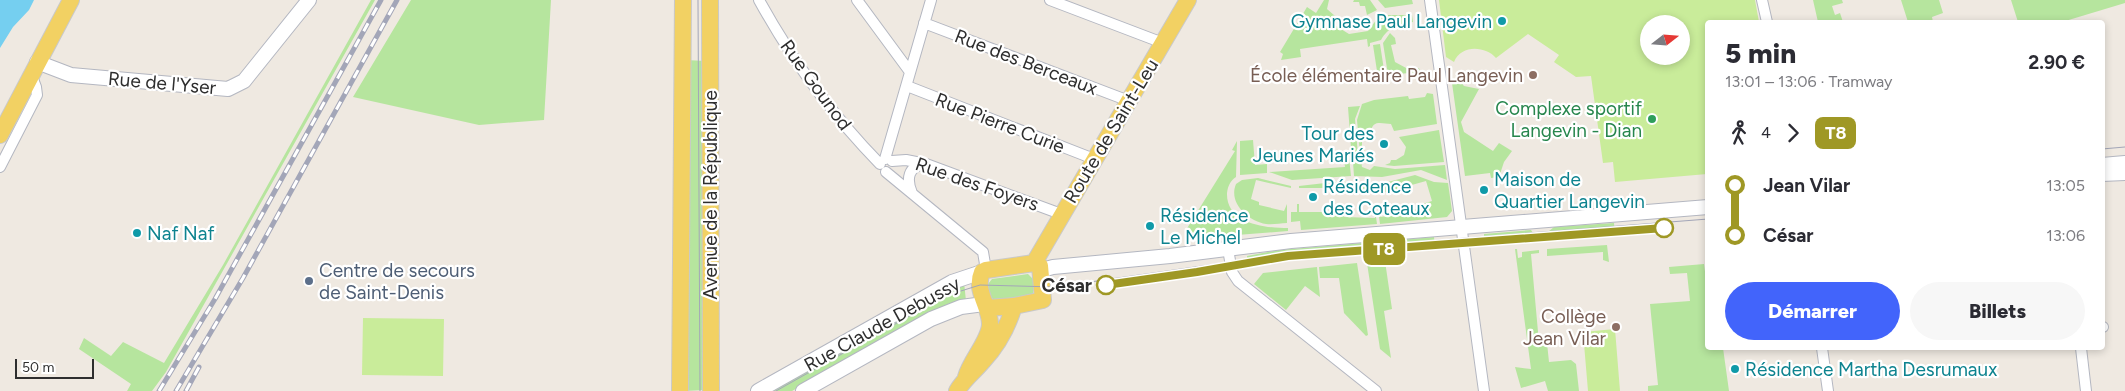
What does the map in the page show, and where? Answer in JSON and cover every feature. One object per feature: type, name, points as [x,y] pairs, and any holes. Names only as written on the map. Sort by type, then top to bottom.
[{"type":"main road","points":[[0,136],[70,0]]},
{"type":"main road","name":"Avenue de la République","points":[[680,391],[683,0]]},
{"type":"main road","name":"Avenue de la République","points":[[710,0],[711,391]]},
{"type":"main road","name":"Route de Saint-Leu","points":[[1038,266],[1061,214],[1188,0]]},
{"type":"main road","points":[[962,384],[990,328],[986,306],[981,295],[984,271],[1038,266],[1043,300],[1014,306],[986,306]]},
{"type":"main road","points":[[962,384],[987,356],[1009,322],[1014,306]]},
{"type":"street","name":"Rue de l'Yser","points":[[34,68],[72,75],[228,89],[244,80],[309,0]]},
{"type":"street","name":"Rue Gounod","points":[[759,0],[804,74],[832,111],[886,164],[912,193],[983,252],[984,271]]},
{"type":"street","points":[[857,0],[910,72]]},
{"type":"street","points":[[886,164],[931,0]]},
{"type":"street","points":[[1050,0],[1163,43]]},
{"type":"street","points":[[1430,0],[1484,391]]},
{"type":"street","points":[[1762,0],[1767,20]]},
{"type":"street","name":"Rue des Berceaux","points":[[924,23],[1128,101]]},
{"type":"street","points":[[0,167],[37,95],[34,68]]},
{"type":"street","name":"Rue Pierre Curie","points":[[907,86],[1094,159]]},
{"type":"street","name":"Rue des Foyers","points":[[886,164],[906,160],[926,164],[1061,214]]},
{"type":"street","points":[[2105,165],[2125,163]]},
{"type":"street","points":[[912,193],[909,183],[910,174],[917,166],[926,164]]},
{"type":"street","points":[[2105,174],[2125,173]]},
{"type":"street","points":[[1038,266],[1462,226],[1705,207]]},
{"type":"street","points":[[1228,249],[1232,272],[1242,286],[1376,391]]},
{"type":"street","name":"Rue Claude Debussy","points":[[758,391],[952,282],[984,271]]},
{"type":"street","name":"Rue Claude Debussy","points":[[803,391],[930,319],[961,307],[986,306]]},
{"type":"street","points":[[1822,350],[1828,391]]},
{"type":"street","points":[[2082,350],[2086,391]]},
{"type":"green space","points":[[371,0],[375,0],[166,372],[152,391],[127,391],[131,384],[79,349],[84,338],[111,356],[123,342],[164,363],[223,265]]},
{"type":"green space","points":[[411,0],[551,0],[544,120],[479,125],[353,97]]},
{"type":"green space","points":[[1324,0],[1329,0],[1327,9],[1335,16],[1336,26],[1349,34],[1368,31],[1380,15],[1412,15],[1413,22],[1394,27],[1381,40],[1370,43],[1368,47],[1367,39],[1300,49],[1301,57],[1281,60],[1283,54],[1280,52],[1307,7],[1316,13]]},
{"type":"green space","points":[[1354,0],[1370,0],[1377,10],[1367,15],[1365,6],[1360,6],[1359,2],[1353,2]]},
{"type":"green space","points":[[1378,0],[1412,0],[1413,4],[1385,8]]},
{"type":"green space","name":"Complexe sportif Langevin - Dian","points":[[1439,0],[1755,0],[1759,20],[1705,20],[1705,174],[1615,182],[1613,162],[1603,163],[1591,76],[1576,77],[1554,62],[1559,55],[1528,34],[1496,58],[1492,54],[1480,49],[1468,50],[1457,56],[1454,62],[1446,57]]},
{"type":"green space","points":[[1813,0],[1842,0],[1843,3],[1832,6],[1835,15],[1840,13],[1842,20],[1818,20]]},
{"type":"green space","points":[[1901,0],[1939,0],[1943,13],[1932,17],[1933,20],[1907,20]]},
{"type":"green space","points":[[2011,0],[2125,0],[2125,3],[2069,20],[2017,20]]},
{"type":"green space","points":[[1390,33],[1395,38],[1396,44],[1391,45],[1395,62],[1408,69],[1419,68],[1420,72],[1388,75],[1383,43]]},
{"type":"green space","points":[[1380,44],[1384,70],[1377,71],[1373,45]]},
{"type":"green space","points":[[686,60],[705,61],[705,390],[684,391]]},
{"type":"green space","points":[[1456,77],[1464,86],[1479,89],[1461,122],[1464,132],[1493,151],[1499,143],[1512,151],[1504,162],[1499,177],[1491,178],[1490,173],[1465,176],[1452,83]]},
{"type":"green space","points":[[1427,93],[1433,94],[1437,124],[1394,131],[1391,124],[1381,123],[1373,125],[1371,132],[1367,133],[1362,141],[1362,147],[1365,150],[1360,153],[1357,120],[1362,104],[1374,100],[1408,96],[1409,99],[1425,97]]},
{"type":"green space","points":[[1360,106],[1355,119],[1358,156],[1352,161],[1348,107]]},
{"type":"green space","points":[[1439,130],[1444,162],[1385,165],[1390,163],[1391,160],[1396,160],[1404,155],[1406,147],[1399,137]]},
{"type":"green space","points":[[1253,140],[1255,165],[1267,164],[1267,173],[1240,175],[1240,141]]},
{"type":"green space","points":[[1237,141],[1236,177],[1232,180],[1227,193],[1228,203],[1233,212],[1249,222],[1269,227],[1288,228],[1288,231],[1186,239],[1186,230],[1235,151],[1232,150]]},
{"type":"green space","points":[[1360,155],[1362,167],[1370,170],[1374,166],[1395,169],[1445,165],[1447,180],[1421,170],[1382,177],[1354,176],[1353,162],[1357,162]]},
{"type":"green space","points":[[1344,157],[1349,157],[1351,176],[1292,180],[1269,172],[1345,167]]},
{"type":"green space","points":[[1415,175],[1434,182],[1448,183],[1452,211],[1447,217],[1380,224],[1378,209],[1381,217],[1386,216],[1384,208],[1387,208],[1389,216],[1420,208],[1419,205],[1432,201],[1426,181],[1383,193],[1380,184]]},
{"type":"green space","points":[[1258,178],[1291,186],[1291,188],[1256,180],[1251,199],[1259,202],[1259,205],[1284,211],[1287,204],[1287,223],[1269,224],[1259,222],[1246,215],[1237,204],[1234,191],[1236,184],[1242,180]]},
{"type":"green space","points":[[1334,182],[1375,183],[1375,193],[1334,193],[1334,191],[1326,191],[1326,188],[1299,188],[1299,186]]},
{"type":"green space","points":[[1297,204],[1299,204],[1299,212],[1334,212],[1335,214],[1343,214],[1344,217],[1375,218],[1375,210],[1377,224],[1301,230],[1300,221],[1291,222],[1291,212],[1297,212]]},
{"type":"green space","points":[[1614,223],[1615,234],[1546,239],[1548,232],[1554,227]]},
{"type":"green space","points":[[1531,230],[1537,239],[1484,244],[1484,234]]},
{"type":"green space","points":[[1434,237],[1435,247],[1286,259],[1248,266],[1247,256],[1279,250]]},
{"type":"green space","points":[[1607,245],[1609,262],[1603,260],[1603,252],[1547,256],[1547,249]]},
{"type":"green space","points":[[1515,249],[1517,249],[1518,258],[1522,257],[1522,252],[1539,250],[1539,253],[1531,254],[1539,343],[1547,343],[1549,362],[1571,360],[1576,364],[1579,391],[1548,391],[1545,381],[1521,388],[1515,367],[1531,369]]},
{"type":"green space","points":[[1385,261],[1392,309],[1384,311],[1391,358],[1380,349],[1367,263]]},
{"type":"green space","points":[[1357,263],[1368,335],[1366,336],[1344,313],[1339,278],[1320,278],[1319,267]]},
{"type":"green space","points":[[1704,264],[1705,350],[1723,350],[1729,391],[1648,391],[1648,386],[1658,385],[1650,304],[1690,301],[1687,273],[1670,274],[1669,267]]},
{"type":"green space","points":[[1317,267],[1320,297],[1305,286],[1286,310],[1254,284],[1263,273]]},
{"type":"green space","points":[[1028,274],[1034,280],[1033,296],[996,301],[990,297],[988,284],[992,279]]},
{"type":"green space","points":[[964,282],[966,301],[928,314],[792,391],[769,391]]},
{"type":"green space","points":[[363,318],[444,319],[443,376],[362,375]]},
{"type":"green space","points":[[1615,329],[1620,391],[1588,391],[1583,332]]},
{"type":"water","points":[[0,0],[34,0],[29,10],[13,27],[0,48]]},
{"type":"tram line","points":[[698,0],[700,391]]},
{"type":"tram line","points":[[2105,149],[2125,147]]},
{"type":"tram line","points":[[776,391],[945,296],[980,285],[1055,287],[1287,252],[1705,219]]},
{"type":"tram line","name":"T8","points":[[1106,285],[1217,269],[1288,256],[1664,228]]},
{"type":"railway","points":[[159,391],[215,299],[381,0]]},
{"type":"railway","points":[[176,391],[243,278],[397,0]]},
{"type":"railway","points":[[186,391],[199,367]]},
{"type":"place","name":"Gymnase Paul Langevin","points":[[1502,21]]},
{"type":"place","name":"École élémentaire Paul Langevin","points":[[1533,75]]},
{"type":"place","name":"Complexe sportif Langevin - Dian","points":[[1652,119]]},
{"type":"place","name":"Tour des Jeunes Mariés","points":[[1384,144]]},
{"type":"place","name":"Maison de Quartier Langevin","points":[[1484,190]]},
{"type":"place","name":"Résidence des Coteaux","points":[[1313,197]]},
{"type":"place","name":"Résidence Le Michel","points":[[1150,226]]},
{"type":"place","name":"Naf Naf","points":[[137,233]]},
{"type":"place","name":"Centre de secours de Saint-Denis","points":[[309,281]]},
{"type":"place","name":"César","points":[[1106,285]]},
{"type":"place","name":"Collège Jean Vilar","points":[[1616,327]]},
{"type":"place","name":"Résidence Martha Desrumaux","points":[[1735,369]]}]
